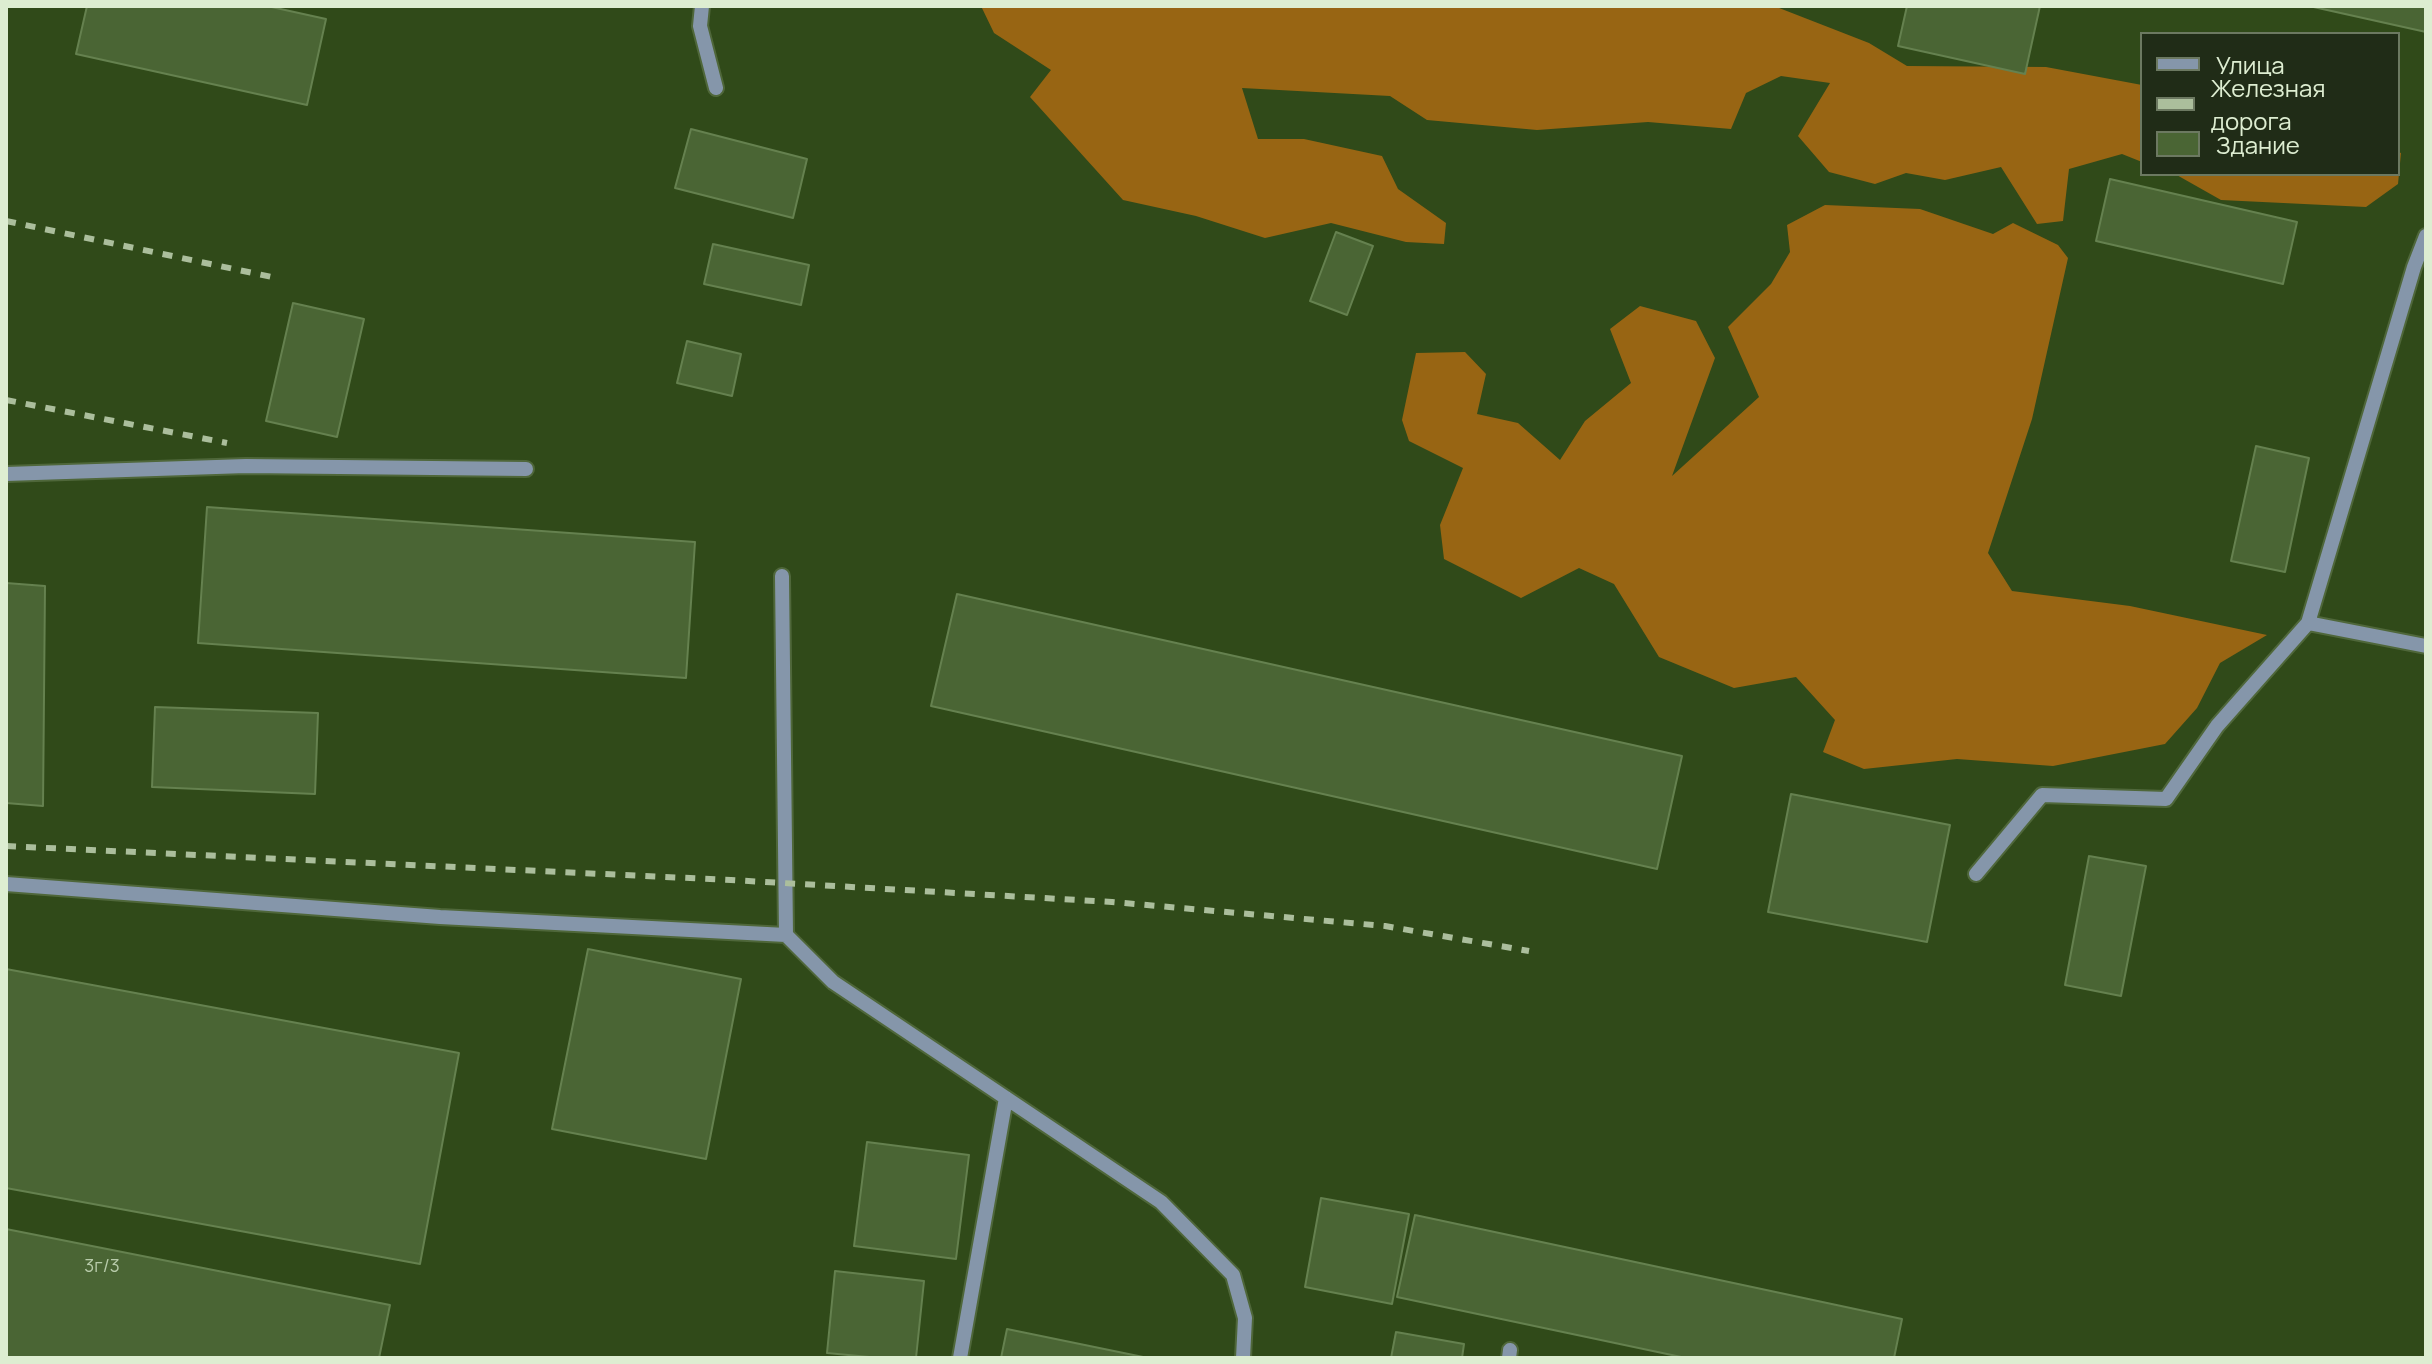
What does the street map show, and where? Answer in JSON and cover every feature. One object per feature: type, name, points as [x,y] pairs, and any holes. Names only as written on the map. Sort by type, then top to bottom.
[{"type":"lane","points":[[702,6],[700,26],[716,88]]},
{"type":"lane","points":[[1976,874],[2042,795],[2166,799],[2217,726],[2308,623],[2414,267],[2426,236]]},
{"type":"lane","points":[[6,474],[246,466],[526,469]]},
{"type":"lane","points":[[782,576],[786,935]]},
{"type":"lane","points":[[2308,623],[2426,646]]},
{"type":"lane","points":[[6,884],[440,917],[786,935],[833,982],[1161,1202],[1233,1275],[1245,1318],[1243,1358]]},
{"type":"lane","points":[[960,1358],[1006,1098]]},
{"type":"shaded area","points":[[981,6],[1774,6],[1869,43],[1907,66],[2046,67],[2140,85],[2140,161],[2122,154],[2069,169],[2063,221],[2037,224],[2001,167],[1945,180],[1906,173],[1875,184],[1829,172],[1798,136],[1830,83],[1781,76],[1746,93],[1731,129],[1648,122],[1537,130],[1427,120],[1390,96],[1242,88],[1258,139],[1304,139],[1382,156],[1398,189],[1446,223],[1444,244],[1406,242],[1331,223],[1265,238],[1196,216],[1123,200],[1030,97],[1051,70],[994,33]]},
{"type":"shaded area","points":[[2179,176],[2399,176],[2398,184],[2366,207],[2221,200]]},
{"type":"shaded area","points":[[1825,205],[1920,209],[1993,234],[2013,223],[2058,245],[2068,258],[2032,419],[1988,553],[2012,591],[2130,606],[2267,635],[2220,663],[2197,708],[2165,744],[2053,766],[1957,759],[1864,769],[1823,752],[1835,720],[1796,677],[1734,688],[1659,657],[1614,584],[1579,568],[1521,598],[1444,559],[1440,525],[1463,468],[1409,441],[1402,420],[1416,353],[1465,352],[1486,374],[1477,414],[1518,423],[1560,460],[1585,421],[1631,383],[1610,329],[1640,306],[1696,321],[1715,358],[1672,476],[1759,397],[1728,327],[1771,284],[1790,252],[1787,225]]},
{"type":"building","points":[[87,6],[267,6],[326,19],[307,105],[76,54]]},
{"type":"building","points":[[1907,6],[2040,6],[2025,74],[1898,46]]},
{"type":"building","points":[[2309,6],[2426,6],[2426,32]]},
{"type":"building","points":[[691,129],[807,159],[793,218],[675,188]]},
{"type":"building","points":[[2110,179],[2297,222],[2283,284],[2096,241]]},
{"type":"building","points":[[1336,232],[1373,246],[1347,315],[1310,301]]},
{"type":"building","points":[[713,244],[809,265],[801,305],[704,284]]},
{"type":"building","points":[[293,303],[364,319],[337,437],[266,421]]},
{"type":"building","points":[[687,341],[741,354],[732,396],[677,383]]},
{"type":"building","points":[[2256,446],[2309,458],[2285,572],[2231,561]]},
{"type":"building","points":[[207,507],[695,542],[686,678],[198,643]]},
{"type":"building","points":[[6,583],[45,586],[43,806],[6,803]]},
{"type":"building","points":[[957,594],[1682,756],[1657,869],[931,706]]},
{"type":"building","points":[[155,707],[318,713],[315,794],[152,787]]},
{"type":"building","points":[[1791,794],[1950,825],[1927,942],[1768,912]]},
{"type":"building","points":[[2089,856],[2146,866],[2121,996],[2065,985]]},
{"type":"building","points":[[588,949],[741,979],[706,1159],[552,1129]]},
{"type":"building","points":[[6,969],[459,1053],[420,1264],[6,1188]]},
{"type":"building","points":[[867,1142],[969,1155],[956,1259],[854,1246]]},
{"type":"building","points":[[1321,1198],[1409,1214],[1392,1304],[1305,1287]]},
{"type":"building","points":[[1415,1215],[1902,1319],[1894,1358],[1686,1358],[1397,1297]]},
{"type":"building","points":[[6,1229],[390,1305],[379,1358],[6,1358]]},
{"type":"building","points":[[835,1271],[924,1281],[916,1358],[827,1353]]},
{"type":"building","points":[[1007,1329],[1148,1358],[1001,1358]]},
{"type":"building","points":[[1396,1332],[1464,1344],[1462,1358],[1391,1358]]},
{"type":"railway","points":[[6,221],[272,277]]},
{"type":"railway","points":[[6,400],[227,443]]},
{"type":"railway","points":[[6,846],[731,880],[1112,902],[1385,926],[1529,951]]}]
